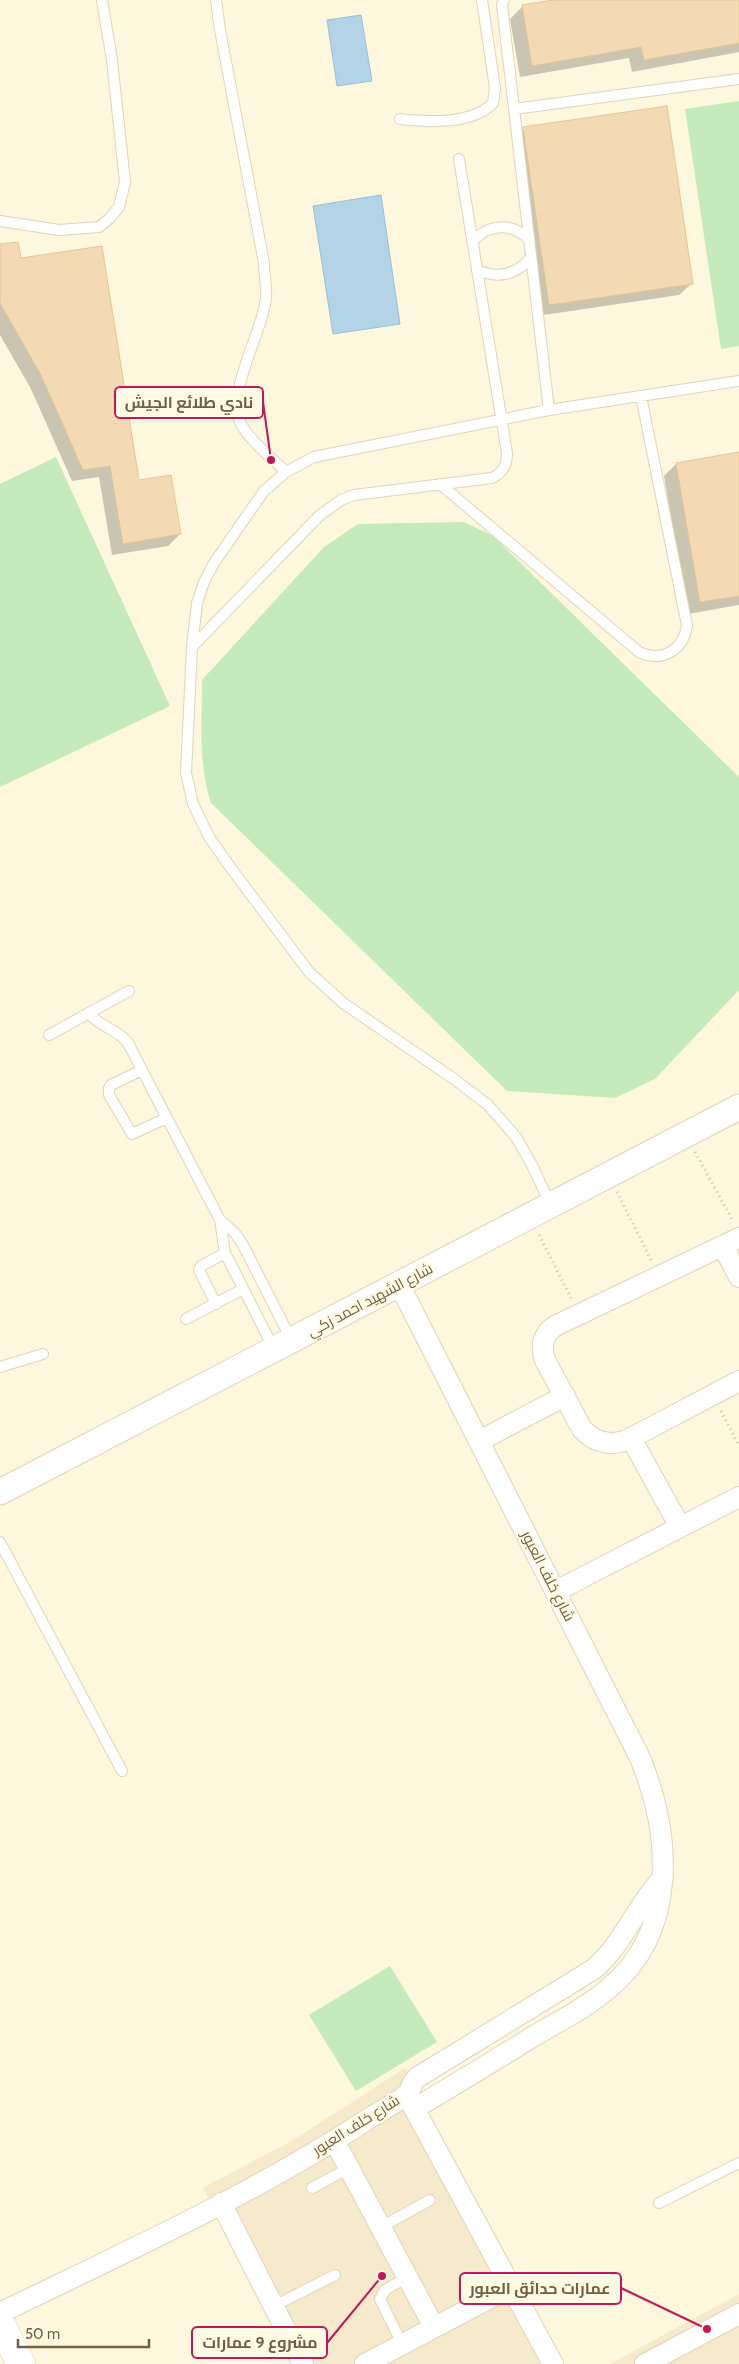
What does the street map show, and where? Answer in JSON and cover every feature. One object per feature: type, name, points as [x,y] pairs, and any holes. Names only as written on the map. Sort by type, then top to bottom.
[{"type":"main road","points":[[0,2322],[21,2364]]},
{"type":"street","name":"شارع الشهيد احمد زكي","points":[[0,1492],[739,1107]]},
{"type":"street","points":[[739,1277],[732,1236],[659,1276],[550,1330],[543,1340],[543,1353],[582,1429],[588,1436],[596,1440],[614,1444],[631,1438],[739,1381]]},
{"type":"street","name":"شارع خلف العبور","points":[[0,2313],[221,2203],[334,2140],[411,2101],[412,2083],[418,2076],[594,1969],[616,1946],[646,1898],[663,1878],[661,1832],[655,1801],[646,1772],[399,1284]]},
{"type":"street","points":[[479,1440],[565,1396]]},
{"type":"street","points":[[631,1438],[680,1527]]},
{"type":"street","points":[[556,1591],[739,1497]]},
{"type":"street","points":[[411,2101],[553,2364]]},
{"type":"street","points":[[334,2140],[434,2328]]},
{"type":"street","points":[[221,2203],[303,2364]]},
{"type":"street","points":[[365,2364],[511,2287]]},
{"type":"street","points":[[645,2364],[739,2314]]},
{"type":"lane","points":[[0,221],[59,230],[98,228],[110,218],[118,207],[125,182],[112,60],[102,0]]},
{"type":"lane","points":[[216,0],[264,263],[266,298],[261,322],[241,380],[237,405],[241,424],[286,472]]},
{"type":"lane","points":[[400,118],[423,122],[462,118],[480,113],[493,103],[495,88],[482,0]]},
{"type":"lane","points":[[504,0],[502,6],[549,410]]},
{"type":"lane","points":[[514,109],[739,79]]},
{"type":"lane","points":[[192,647],[330,507],[354,495],[492,478],[503,470],[507,459],[459,159]]},
{"type":"lane","points":[[472,242],[484,231],[500,227],[516,230],[529,239]]},
{"type":"lane","points":[[477,270],[502,275],[518,269],[531,257]]},
{"type":"lane","points":[[539,1210],[532,1165],[516,1137],[502,1120],[471,1091],[343,1003],[309,972],[232,871],[209,837],[193,804],[186,773],[192,647],[197,603],[214,563],[254,502],[274,481],[286,472],[314,457],[549,410],[739,381]]},
{"type":"lane","points":[[440,484],[639,652],[654,656],[670,653],[682,641],[687,625],[641,396]]},
{"type":"lane","points":[[49,1035],[130,991]]},
{"type":"lane","points":[[89,1013],[100,1024],[125,1038],[220,1220],[225,1253],[243,1289],[283,1345]]},
{"type":"lane","points":[[142,1070],[111,1085],[109,1094],[132,1134],[167,1118]]},
{"type":"lane","points":[[220,1220],[235,1233],[243,1244],[283,1345]]},
{"type":"lane","points":[[216,1304],[199,1270],[201,1266],[225,1253]]},
{"type":"lane","points":[[186,1319],[243,1289]]},
{"type":"lane","points":[[0,1367],[43,1354]]},
{"type":"lane","points":[[0,1542],[122,1770]]},
{"type":"lane","points":[[659,2203],[739,2163]]},
{"type":"lane","points":[[312,2188],[349,2168]]},
{"type":"lane","points":[[381,2227],[430,2200]]},
{"type":"lane","points":[[274,2306],[335,2275]]},
{"type":"lane","points":[[402,2344],[380,2299],[386,2290],[408,2277]]},
{"type":"path","points":[[686,1134],[732,1236]]},
{"type":"path","points":[[608,1175],[659,1276]]},
{"type":"path","points":[[539,1210],[580,1314]]},
{"type":"path","points":[[713,1395],[739,1446]]},
{"type":"shaded area","points":[[405,2068],[564,2364],[292,2364],[203,2188],[295,2139]]},
{"type":"shaded area","points":[[739,2294],[739,2364],[610,2364]]},
{"type":"green space","points":[[739,101],[739,346],[721,349],[685,109]]},
{"type":"green space","points":[[56,457],[170,706],[0,787],[0,484]]},
{"type":"green space","points":[[464,522],[493,536],[739,777],[739,990],[655,1079],[615,1098],[507,1091],[211,803],[207,788],[202,758],[202,680],[324,547],[358,524]]},
{"type":"green space","points":[[390,1966],[437,2042],[356,2091],[309,2015]]},
{"type":"water","points":[[361,15],[372,81],[337,86],[327,20]]},
{"type":"water","points":[[381,195],[400,324],[333,334],[313,206]]},
{"type":"building","points":[[553,0],[739,0],[739,43],[644,60],[641,47],[532,66],[522,5]]},
{"type":"building","points":[[667,106],[693,284],[549,305],[523,127]]},
{"type":"building","points":[[18,242],[21,258],[102,246],[139,480],[171,475],[181,534],[123,544],[110,466],[83,470],[41,375],[0,303],[0,244]]},
{"type":"building","points":[[739,452],[739,596],[700,602],[676,463]]},
{"type":"place","name":"نادي طلائع الجيش","points":[[271,460]]},
{"type":"place","name":"مشروع 9 عمارات","points":[[382,2276]]},
{"type":"place","name":"عمارات حدائق العبور","points":[[707,2329]]}]
